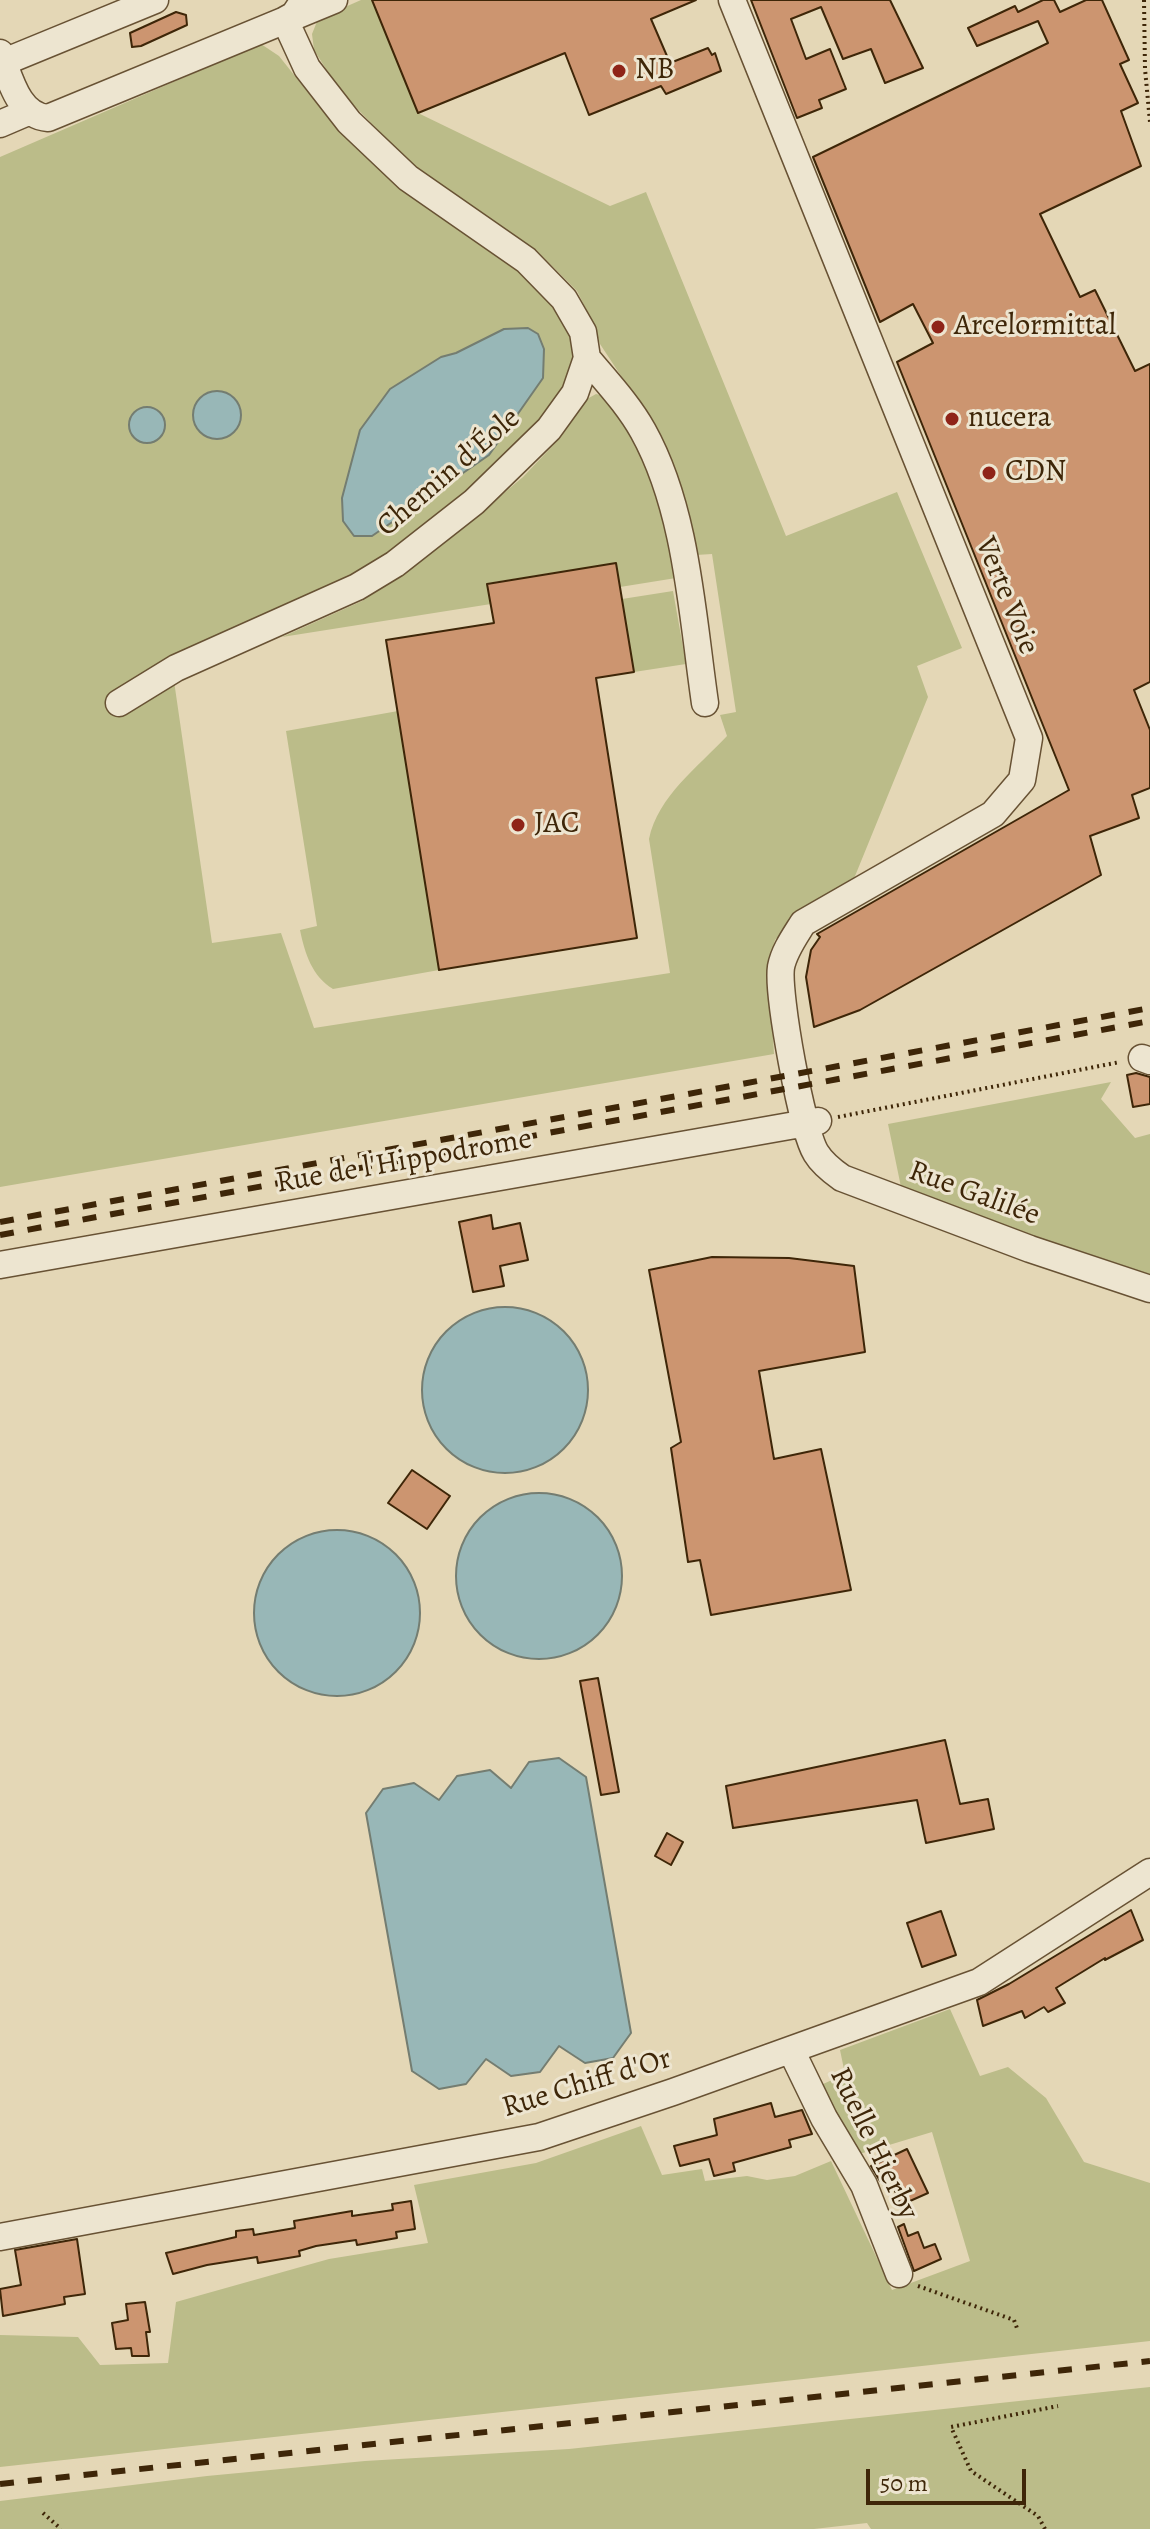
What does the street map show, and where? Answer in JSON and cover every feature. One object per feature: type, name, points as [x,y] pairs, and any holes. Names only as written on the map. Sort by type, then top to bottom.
[{"type":"street","points":[[155,0],[4,68],[28,112],[40,118],[66,113],[334,0]]},
{"type":"street","points":[[285,20],[294,15],[304,0]]},
{"type":"street","name":"Verte Voie","points":[[732,0],[1029,738],[1022,780],[993,814],[803,923],[790,943],[781,967],[785,1008],[811,1123]]},
{"type":"street","points":[[285,20],[307,68],[349,122],[408,178],[526,260],[564,299],[583,332],[587,358],[642,429],[661,470],[679,524],[705,703]]},
{"type":"street","points":[[0,124],[28,112]]},
{"type":"street","name":"Chemin d'Éole","points":[[119,703],[176,668],[357,587],[395,564],[474,502],[549,429],[575,393],[587,358]]},
{"type":"street","name":"Rue de l'Hippodrome","points":[[0,1265],[811,1123]]},
{"type":"street","name":"Rue Galilée","points":[[811,1123],[814,1151],[842,1178],[1030,1249],[1150,1289]]},
{"type":"street","name":"Rue Chiff d'Or","points":[[0,2237],[539,2137],[979,1982],[1150,1872]]},
{"type":"street","name":"Ruelle Hierby","points":[[791,2050],[824,2118],[864,2185],[899,2274]]},
{"type":"path","points":[[1144,0],[1150,122]]},
{"type":"path","points":[[811,1123],[1146,1059]]},
{"type":"path","points":[[899,2274],[908,2282],[1014,2320],[1018,2331]]},
{"type":"path","points":[[1032,2400],[1035,2410]]},
{"type":"path","points":[[1045,2529],[1038,2516],[971,2471],[951,2427],[1058,2406]]},
{"type":"path","points":[[43,2513],[61,2529]]},
{"type":"green space","points":[[361,0],[372,0],[418,113],[610,206],[646,192],[786,536],[897,492],[962,648],[917,666],[928,697],[853,881],[797,914],[775,940],[769,966],[774,1054],[0,1187],[0,157],[261,44],[279,56],[337,129],[400,188],[518,268],[556,309],[569,334],[574,358],[566,386],[539,422],[469,493],[384,557],[354,576],[177,656],[109,693],[120,713],[174,681],[212,943],[281,933],[314,1028],[670,973],[649,839],[670,796],[727,736],[720,715],[736,712],[712,554],[696,555],[690,519],[673,465],[652,423],[600,344],[577,291],[538,252],[415,168],[340,91],[314,50],[312,34],[318,19]]},
{"type":"green space","points":[[596,394],[606,399],[618,414],[649,472],[663,513],[676,578],[620,587],[616,563],[488,583],[491,604],[282,637],[362,601],[441,546],[523,477],[561,437],[587,399]]},
{"type":"green space","points":[[673,591],[686,664],[634,672],[622,599]]},
{"type":"green space","points":[[398,711],[439,970],[333,989],[310,964],[300,930],[317,926],[286,731]]},
{"type":"green space","points":[[1111,1082],[1101,1099],[1135,1138],[1150,1134],[1150,1278],[901,1187],[888,1124]]},
{"type":"green space","points":[[950,2009],[980,2076],[1008,2067],[1046,2098],[1084,2162],[1150,2183],[1150,2341],[0,2467],[0,2335],[78,2337],[100,2365],[168,2363],[176,2302],[329,2259],[428,2243],[414,2185],[536,2163],[641,2126],[662,2175],[702,2169],[705,2181],[747,2176],[767,2180],[795,2176],[831,2161],[892,2290],[970,2261],[932,2132],[856,2155],[821,2085],[845,2074],[840,2050]]},
{"type":"green space","points":[[1150,2387],[1150,2529],[871,2529],[867,2523],[814,2529],[0,2529],[0,2501],[207,2476],[365,2461],[569,2449]]},
{"type":"water","points":[[528,328],[538,334],[544,349],[543,378],[489,455],[372,536],[354,536],[343,521],[342,498],[360,430],[390,389],[441,357],[456,353],[504,329]]},
{"type":"water","points":[[217,391],[234,398],[241,415],[234,432],[217,439],[200,432],[193,415],[200,398]]},
{"type":"water","points":[[147,407],[160,412],[165,425],[160,438],[147,443],[134,438],[129,425],[134,412]]},
{"type":"water","points":[[505,1307],[537,1314],[563,1332],[581,1358],[588,1390],[581,1422],[563,1448],[537,1466],[505,1473],[473,1466],[447,1448],[429,1422],[422,1390],[429,1358],[447,1332],[473,1314]]},
{"type":"water","points":[[539,1493],[571,1500],[597,1518],[615,1544],[622,1576],[615,1608],[597,1634],[571,1652],[539,1659],[507,1652],[481,1634],[463,1608],[456,1576],[463,1544],[481,1518],[507,1500]]},
{"type":"water","points":[[337,1530],[369,1537],[395,1555],[413,1581],[420,1613],[413,1645],[395,1671],[369,1689],[337,1696],[305,1689],[279,1671],[261,1645],[254,1613],[261,1581],[279,1555],[305,1537]]},
{"type":"water","points":[[559,1758],[586,1777],[631,2033],[613,2058],[585,2063],[559,2046],[540,2072],[511,2076],[486,2059],[466,2084],[439,2089],[412,2071],[366,1813],[383,1789],[414,1783],[439,1800],[457,1776],[490,1770],[511,1788],[529,1762]]},
{"type":"building","points":[[372,0],[696,0],[651,19],[670,63],[708,48],[712,55],[715,53],[721,71],[666,94],[661,86],[589,115],[565,53],[418,113]]},
{"type":"building","points":[[751,0],[890,0],[923,68],[885,83],[871,49],[843,59],[821,7],[791,19],[806,59],[830,49],[846,89],[819,100],[822,108],[797,118]]},
{"type":"building","points":[[1043,0],[1054,0],[1060,12],[1086,0],[1102,0],[1129,60],[1120,64],[1138,103],[1121,111],[1141,166],[1040,214],[1080,297],[1095,290],[1135,371],[1150,364],[1150,682],[1134,690],[1150,730],[1150,788],[1132,795],[1139,818],[1090,836],[1101,875],[860,1010],[814,1027],[806,977],[811,950],[820,937],[817,934],[1069,790],[897,362],[933,343],[913,304],[880,322],[813,157],[1048,43],[1038,21],[977,46],[968,28],[1015,6],[1018,12]]},
{"type":"building","points":[[176,12],[186,15],[187,25],[141,46],[132,47],[130,33]]},
{"type":"building","name":"JAC","points":[[616,563],[634,672],[596,678],[637,938],[439,970],[386,640],[494,623],[487,584]]},
{"type":"building","points":[[1136,1073],[1150,1077],[1150,1104],[1133,1107],[1127,1075]]},
{"type":"building","points":[[491,1215],[493,1229],[520,1223],[528,1260],[500,1266],[504,1286],[473,1292],[459,1222]]},
{"type":"building","points":[[712,1257],[789,1258],[854,1266],[865,1352],[759,1371],[774,1459],[821,1449],[851,1590],[711,1615],[700,1560],[688,1562],[671,1448],[681,1442],[649,1270]]},
{"type":"building","points":[[412,1470],[450,1496],[427,1529],[388,1503]]},
{"type":"building","points":[[598,1678],[619,1792],[601,1795],[580,1681]]},
{"type":"building","points":[[945,1740],[960,1804],[988,1799],[994,1829],[926,1843],[917,1800],[733,1828],[726,1786]]},
{"type":"building","points":[[667,1833],[683,1842],[671,1865],[655,1856]]},
{"type":"building","points":[[1131,1910],[1143,1940],[1105,1958],[1056,1988],[1065,2003],[1048,2012],[1044,2007],[1025,2018],[1022,2011],[983,2026],[977,2000]]},
{"type":"building","points":[[941,1911],[956,1955],[922,1967],[907,1923]]},
{"type":"building","points":[[771,2103],[775,2117],[802,2110],[812,2134],[789,2140],[791,2147],[733,2163],[735,2171],[714,2176],[709,2159],[680,2166],[674,2146],[717,2135],[714,2119]]},
{"type":"building","points":[[907,2149],[928,2193],[901,2205],[889,2177],[880,2181],[871,2166]]},
{"type":"building","points":[[411,2201],[415,2229],[396,2232],[397,2238],[357,2245],[356,2240],[316,2246],[299,2251],[300,2256],[258,2263],[257,2257],[173,2274],[166,2253],[236,2237],[236,2231],[253,2229],[254,2235],[295,2228],[294,2221],[352,2211],[352,2216],[393,2210],[392,2204]]},
{"type":"building","points":[[904,2224],[908,2236],[918,2232],[924,2248],[935,2244],[941,2259],[914,2271],[898,2227]]},
{"type":"building","points":[[77,2239],[85,2294],[64,2297],[65,2304],[3,2316],[0,2289],[21,2285],[15,2250]]},
{"type":"building","points":[[145,2302],[150,2332],[146,2332],[149,2356],[132,2356],[131,2348],[116,2349],[112,2323],[128,2320],[126,2304]]},
{"type":"railway","points":[[0,1222],[1150,1008]]},
{"type":"railway","points":[[0,1235],[1150,1021]]},
{"type":"railway","points":[[0,2484],[1150,2361]]},
{"type":"place","name":"NB","points":[[619,71]]},
{"type":"place","name":"Arcelormittal","points":[[938,327]]},
{"type":"place","name":"nucera","points":[[952,419]]},
{"type":"place","name":"CDN","points":[[989,473]]},
{"type":"place","name":"JAC","points":[[518,825]]}]
